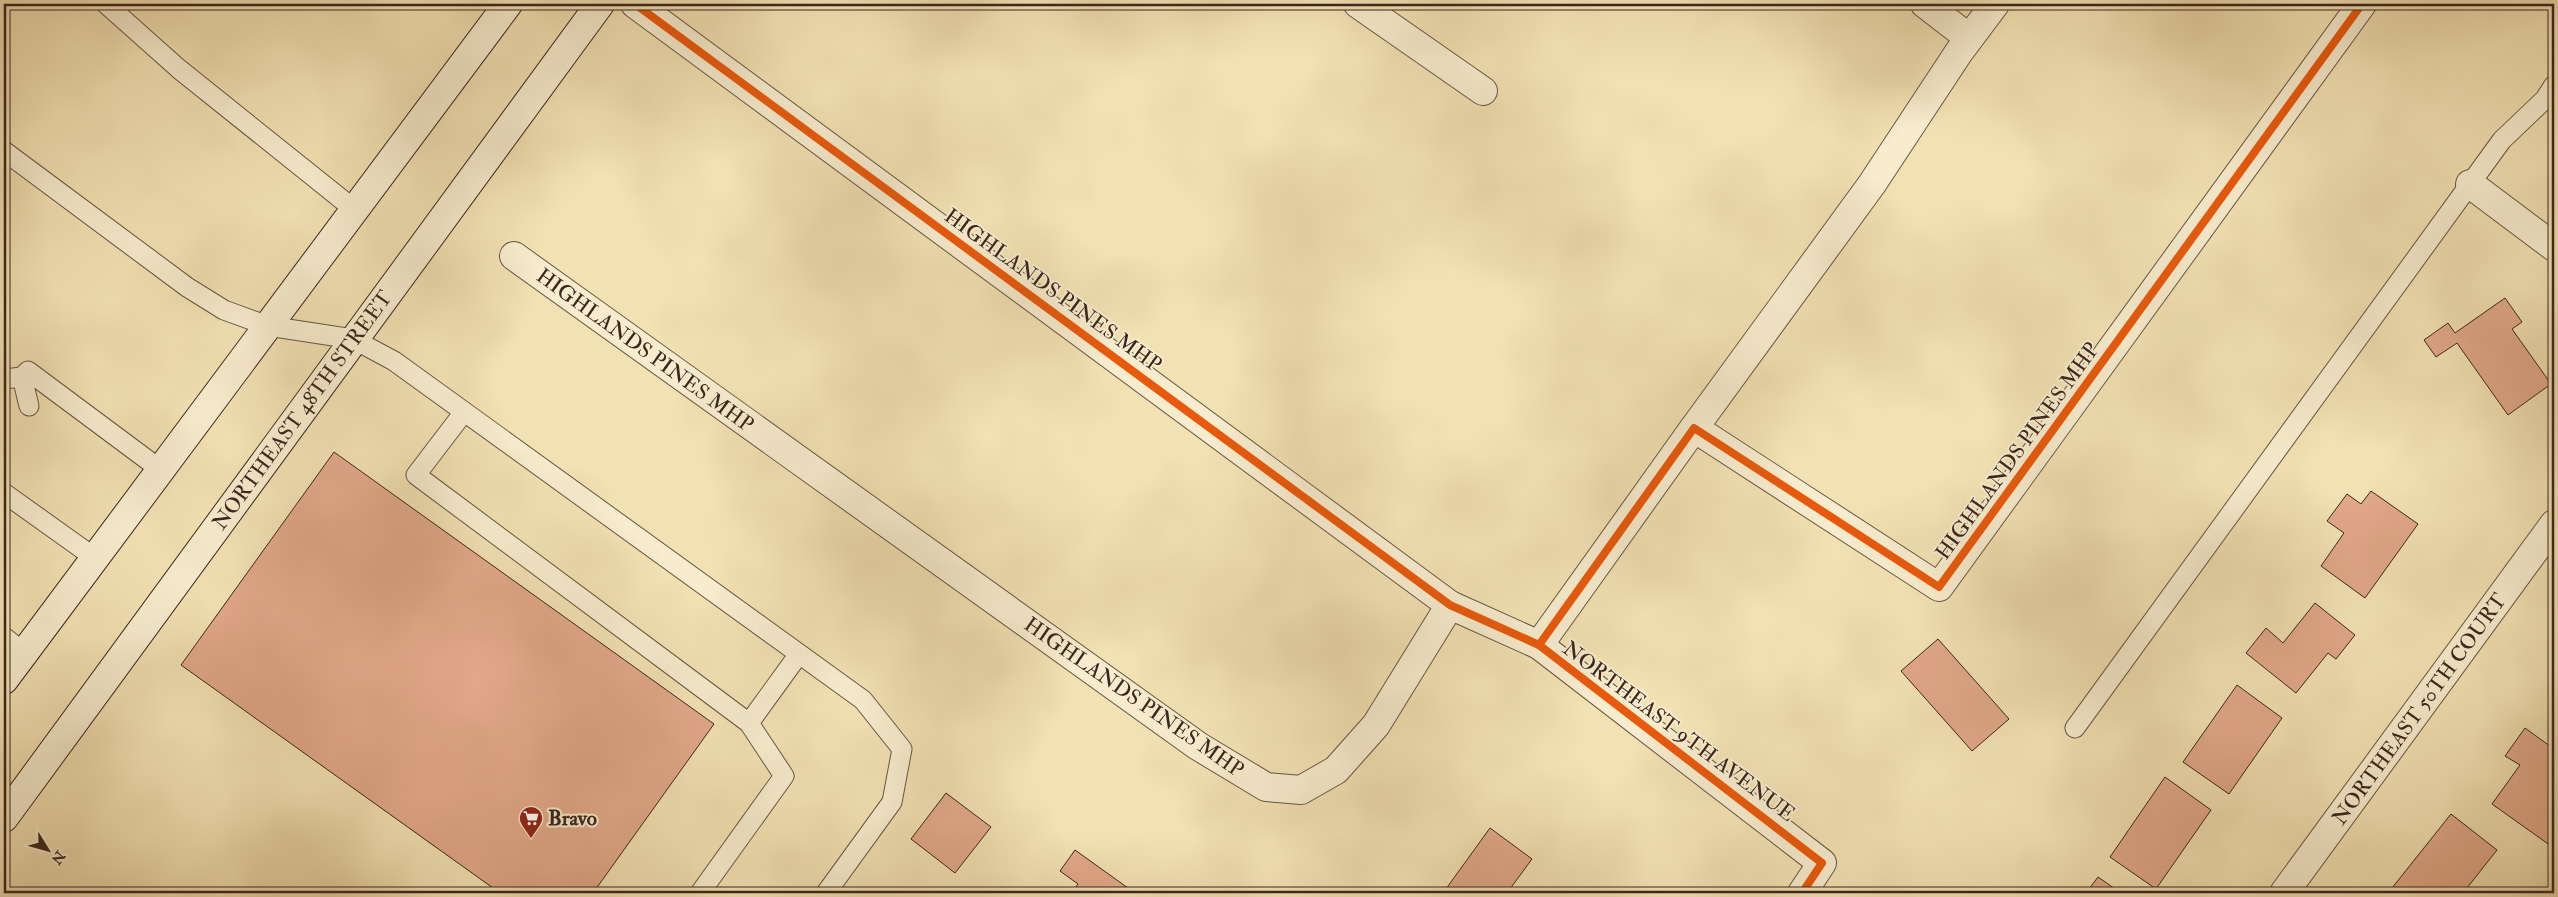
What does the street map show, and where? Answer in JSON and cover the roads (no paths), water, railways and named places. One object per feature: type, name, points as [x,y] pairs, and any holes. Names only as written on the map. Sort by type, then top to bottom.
[{"type":"street","points":[[4,680],[14,645],[95,558],[508,4]]},
{"type":"street","points":[[554,66],[577,4]]},
{"type":"street","name":"NORTHEAST 48TH STREET","points":[[4,818],[600,4]]},
{"type":"street","name":"HIGHLANDS PINES MHP","points":[[514,256],[1198,746],[1266,787],[1301,790],[1336,770],[1376,725],[1450,605],[635,4]]},
{"type":"street","points":[[1358,4],[1483,91]]},
{"type":"street","points":[[1925,4],[1969,38]]},
{"type":"street","points":[[1539,646],[1694,428],[1872,184],[1969,38],[1995,4]]},
{"type":"street","name":"HIGHLANDS PINES MHP","points":[[1694,428],[1940,587],[2362,4]]},
{"type":"street","points":[[2470,184],[2554,247]]},
{"type":"street","name":"NORTHEAST 50TH COURT","points":[[2284,893],[2554,524]]},
{"type":"street","name":"NORTHEAST 9TH AVENUE","points":[[1450,605],[1539,646],[1822,863],[1802,893]]},
{"type":"lane","points":[[106,4],[179,69],[355,210]]},
{"type":"lane","points":[[2075,728],[2502,140],[2545,99],[2554,84]]},
{"type":"lane","points":[[4,151],[188,287],[224,310],[268,326],[353,339],[394,361],[863,700],[902,749],[892,802],[826,893]]},
{"type":"lane","points":[[4,380],[22,377],[28,371],[161,470]]},
{"type":"lane","points":[[22,377],[29,406]]},
{"type":"lane","points":[[464,412],[416,475],[749,723],[784,776],[700,893]]},
{"type":"lane","points":[[4,493],[95,558]]},
{"type":"lane","points":[[749,723],[799,654]]},
{"type":"place","name":"Bravo","points":[[531,839]]}]
